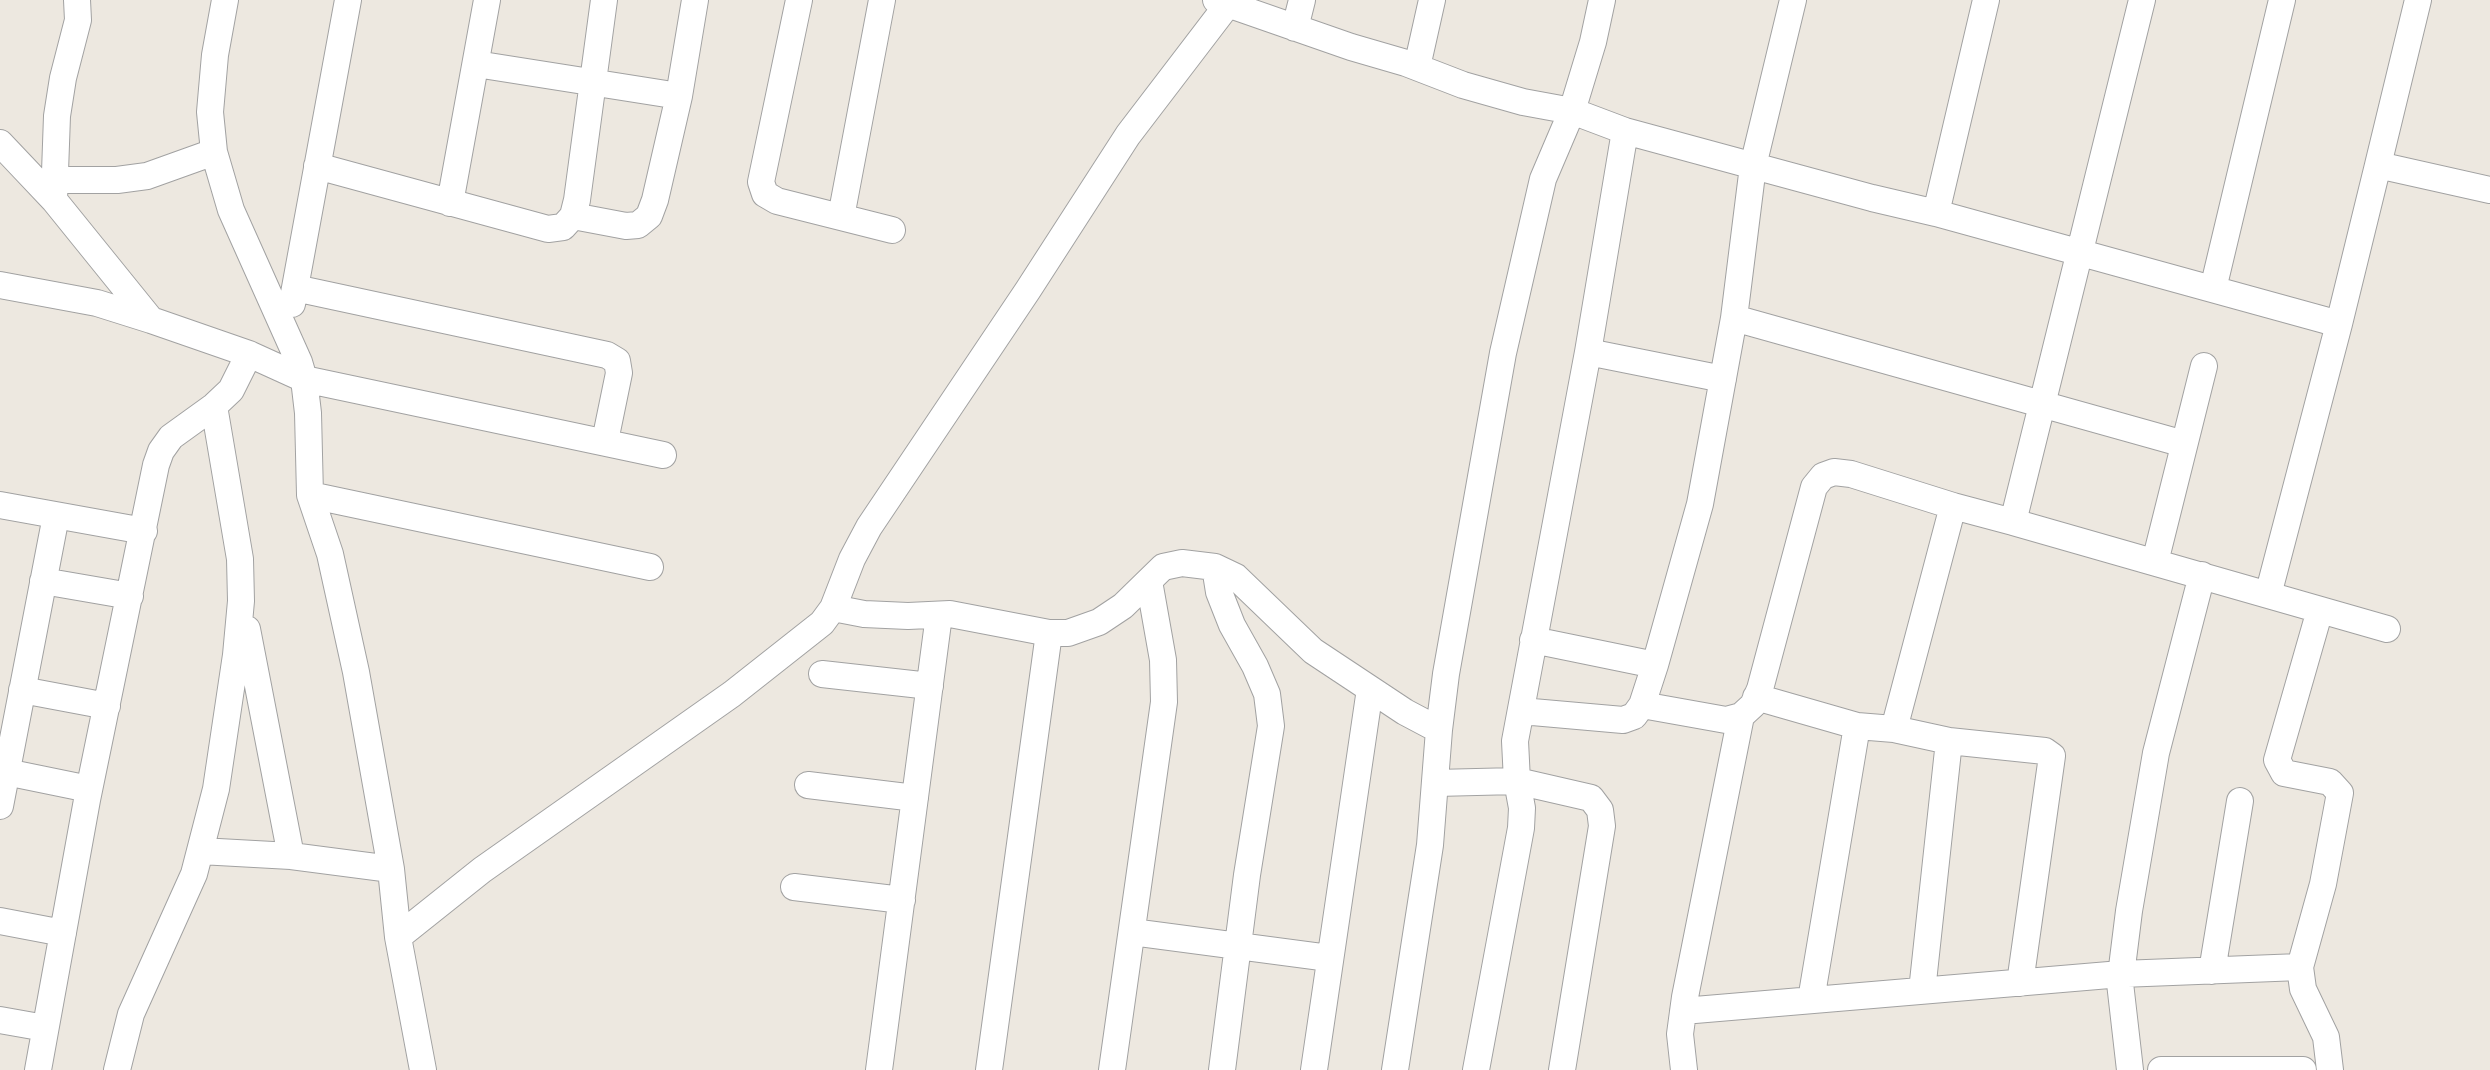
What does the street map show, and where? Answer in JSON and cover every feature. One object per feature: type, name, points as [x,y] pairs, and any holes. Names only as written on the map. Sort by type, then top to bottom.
[{"type":"street","points":[[54,190],[57,116],[63,78],[78,20],[77,0]]},
{"type":"street","points":[[225,0],[215,55],[210,112],[214,152],[231,210],[299,362],[303,379],[308,413],[310,495],[330,554],[354,661],[391,869],[398,937],[423,1070]]},
{"type":"street","points":[[287,334],[348,0]]},
{"type":"street","points":[[450,203],[487,0]]},
{"type":"street","points":[[317,165],[548,229],[563,227],[573,216],[604,0]]},
{"type":"street","points":[[573,216],[626,226],[638,225],[649,216],[655,200],[679,96],[695,0]]},
{"type":"street","points":[[799,0],[761,182],[765,194],[777,201],[892,230]]},
{"type":"street","points":[[841,217],[882,0]]},
{"type":"street","points":[[1295,28],[1302,0]]},
{"type":"street","points":[[1417,67],[1432,0]]},
{"type":"street","points":[[1395,1070],[1428,856],[1437,783],[1439,730],[1459,599],[1503,353],[1543,179],[1572,111],[1593,42],[1602,0]]},
{"type":"street","points":[[1521,711],[1623,720],[1634,716],[1642,705],[1700,504],[1734,318],[1754,166],[1793,0]]},
{"type":"street","points":[[1936,213],[1986,0]]},
{"type":"street","points":[[2013,522],[2142,0]]},
{"type":"street","points":[[2213,289],[2282,0]]},
{"type":"street","points":[[2268,595],[2339,324],[2418,0]]},
{"type":"street","points":[[398,937],[482,870],[579,803],[779,658],[822,623],[833,608],[852,559],[869,527],[1028,290],[1128,135],[1222,2],[1417,67],[1463,85],[1523,102],[1572,111],[1625,130],[1754,166],[1936,213],[2339,324]]},
{"type":"street","points":[[476,64],[679,96]]},
{"type":"street","points":[[1476,1070],[1521,828],[1522,808],[1517,781],[1515,741],[1588,352],[1625,130]]},
{"type":"street","points":[[0,143],[54,190],[151,320]]},
{"type":"street","points":[[54,190],[147,176],[214,152]]},
{"type":"street","points":[[2378,165],[2490,190]]},
{"type":"street","points":[[0,285],[97,303],[249,354],[303,379],[663,455]]},
{"type":"street","points":[[295,288],[608,355],[616,361],[619,373],[605,441]]},
{"type":"street","points":[[1734,318],[2184,444]]},
{"type":"street","points":[[1588,352],[1723,379]]},
{"type":"street","points":[[38,1070],[89,789],[156,465],[161,451],[171,437],[214,406],[231,390],[249,354]]},
{"type":"street","points":[[2155,562],[2204,366]]},
{"type":"street","points":[[117,1070],[131,1014],[194,874],[216,789],[236,655],[241,601],[240,559],[214,406]]},
{"type":"street","points":[[1684,1070],[1680,1034],[1683,1011],[1749,707],[1814,487],[1823,476],[1834,472],[1851,474],[1953,506],[2387,629]]},
{"type":"street","points":[[310,495],[650,567]]},
{"type":"street","points":[[0,505],[144,531]]},
{"type":"street","points":[[1894,729],[1953,506]]},
{"type":"street","points":[[0,806],[56,516]]},
{"type":"street","points":[[833,608],[864,614],[908,616],[950,614],[1049,633],[1068,633],[1099,622],[1124,606],[1163,567],[1182,563],[1215,567],[1236,577],[1313,651],[1405,712],[1439,730]]},
{"type":"street","points":[[1215,567],[1219,592],[1232,625],[1255,666],[1267,694],[1271,726],[1246,875],[1222,1070]]},
{"type":"street","points":[[2130,1070],[2120,983],[2121,974],[2156,753],[2202,575]]},
{"type":"street","points":[[43,581],[130,596]]},
{"type":"street","points":[[1112,1070],[1164,702],[1163,660],[1149,581]]},
{"type":"street","points":[[241,601],[291,855]]},
{"type":"street","points":[[2320,610],[2277,760],[2284,773],[2330,782],[2340,793],[2323,884],[2300,967],[2304,989],[2326,1037],[2330,1070]]},
{"type":"street","points":[[879,1070],[939,615]]},
{"type":"street","points":[[989,1070],[1049,633]]},
{"type":"street","points":[[1533,640],[1655,665]]},
{"type":"street","points":[[822,674],[930,686]]},
{"type":"street","points":[[1314,1070],[1370,689]]},
{"type":"street","points":[[22,690],[107,706]]},
{"type":"street","points":[[1642,705],[1726,720],[1749,707],[1857,726],[1894,729],[1949,741],[2045,751],[2052,756],[2020,983]]},
{"type":"street","points":[[1811,1000],[1857,726]]},
{"type":"street","points":[[1922,991],[1949,741]]},
{"type":"street","points":[[6,772],[89,789]]},
{"type":"street","points":[[1437,783],[1517,781],[1591,798],[1600,810],[1602,826],[1562,1070]]},
{"type":"street","points":[[808,784],[915,798]]},
{"type":"street","points":[[2212,970],[2240,801]]},
{"type":"street","points":[[200,852],[291,855],[391,869]]},
{"type":"street","points":[[794,887],[902,900]]},
{"type":"street","points":[[0,921],[63,933]]},
{"type":"street","points":[[1132,932],[1329,958]]},
{"type":"street","points":[[1683,1011],[2121,974],[2300,967]]},
{"type":"street","points":[[0,1020],[45,1028]]},
{"type":"street","points":[[2161,1070],[2304,1070]]}]
